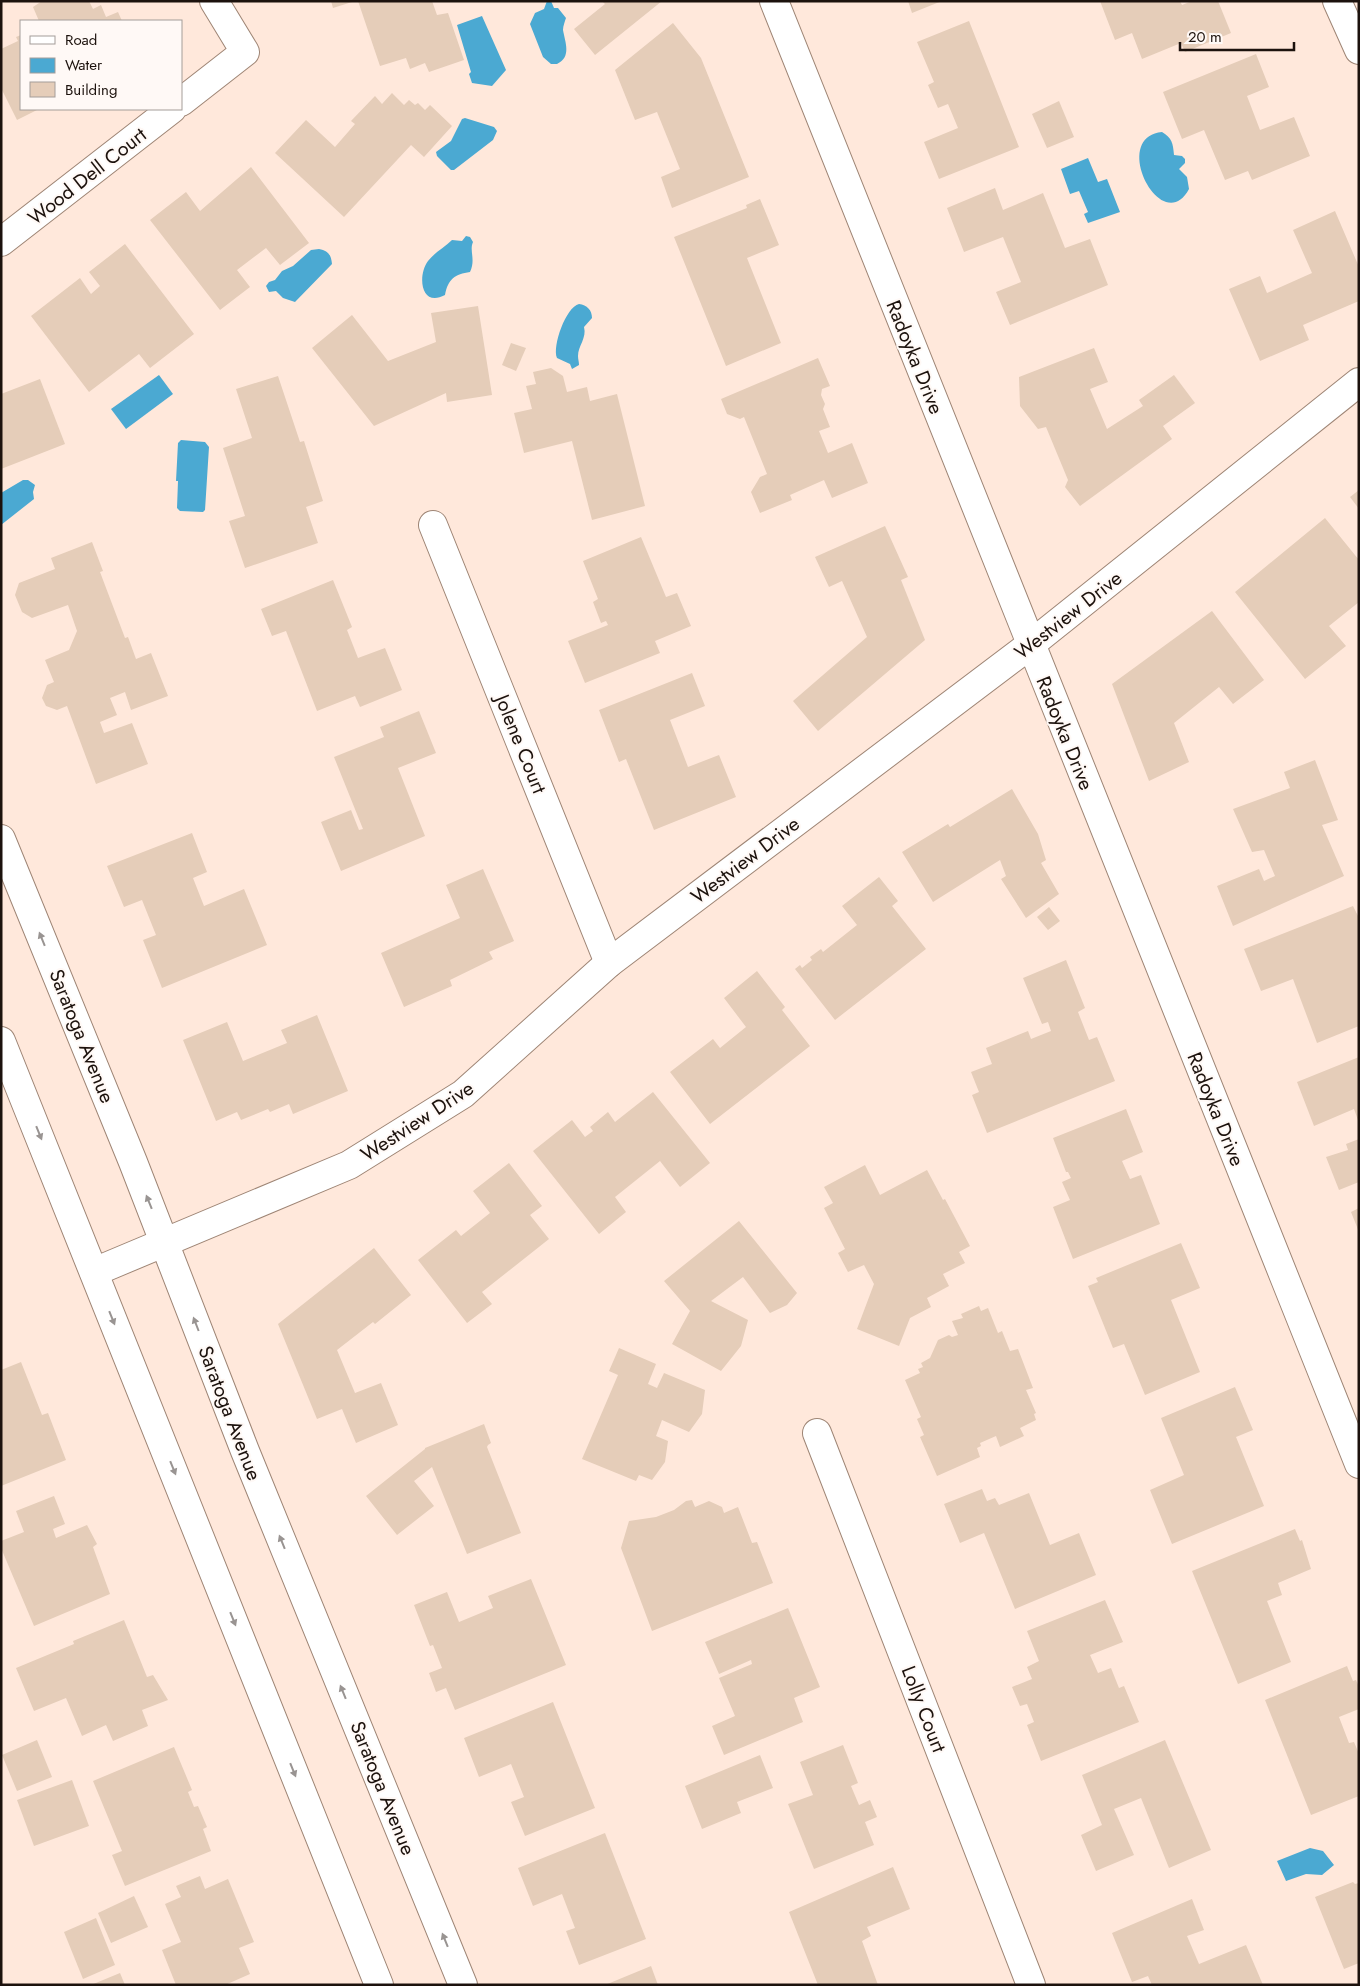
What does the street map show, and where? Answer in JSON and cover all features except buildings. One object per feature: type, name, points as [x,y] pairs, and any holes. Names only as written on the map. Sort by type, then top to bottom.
[{"type":"main road","points":[[182,101],[245,52],[214,1]]},
{"type":"main road","name":"Radoyka Drive","points":[[774,1],[1359,1464]]},
{"type":"main road","points":[[1337,1],[1359,50]]},
{"type":"main road","name":"Wood Dell Court","points":[[1,242],[171,110]]},
{"type":"main road","name":"Westview Drive","points":[[94,1272],[349,1165],[463,1094],[609,963],[1030,645],[1359,382]]},
{"type":"main road","name":"Jolene Court","points":[[433,525],[609,963]]},
{"type":"main road","name":"Saratoga Avenue","points":[[1,839],[164,1242],[245,1451],[463,1985]]},
{"type":"main road","points":[[1,1040],[379,1985]]},
{"type":"main road","name":"Lolly Court","points":[[817,1433],[1031,1985]]},
{"type":"water","points":[[547,1],[551,1],[554,8],[558,8],[566,18],[563,30],[566,53],[562,61],[557,64],[551,64],[543,57],[530,24],[535,13],[544,9]]},
{"type":"water","points":[[482,16],[506,70],[492,86],[472,83],[469,74],[471,72],[457,25]]},
{"type":"water","points":[[465,118],[494,127],[497,131],[493,140],[454,170],[451,170],[437,156],[436,152],[451,141],[462,119]]},
{"type":"water","points":[[1162,132],[1171,141],[1174,155],[1182,156],[1185,159],[1185,163],[1179,169],[1187,177],[1189,189],[1178,201],[1166,202],[1155,194],[1146,181],[1140,165],[1140,150],[1147,138]]},
{"type":"water","points":[[1088,158],[1098,182],[1107,179],[1120,212],[1088,223],[1084,214],[1088,212],[1079,191],[1070,194],[1061,169]]},
{"type":"water","points":[[466,236],[470,237],[473,242],[470,272],[453,278],[448,285],[445,295],[437,298],[426,294],[422,282],[428,261],[452,240],[462,241]]},
{"type":"water","points":[[319,249],[328,254],[332,264],[295,302],[283,298],[276,291],[269,292],[266,286],[269,282],[275,280],[282,271],[293,266],[311,250]]},
{"type":"water","points":[[579,304],[588,308],[592,318],[584,327],[585,331],[578,352],[579,365],[572,369],[570,364],[557,358],[556,345],[565,319],[569,312]]},
{"type":"water","points":[[159,375],[173,394],[126,429],[111,409]]},
{"type":"water","points":[[181,440],[205,442],[209,447],[205,510],[203,512],[180,511],[177,508],[178,443]]},
{"type":"water","points":[[23,480],[28,480],[35,485],[34,499],[1,525],[1,493]]},
{"type":"water","points":[[1310,1848],[1323,1851],[1334,1865],[1322,1875],[1306,1874],[1286,1881],[1277,1861]]}]
